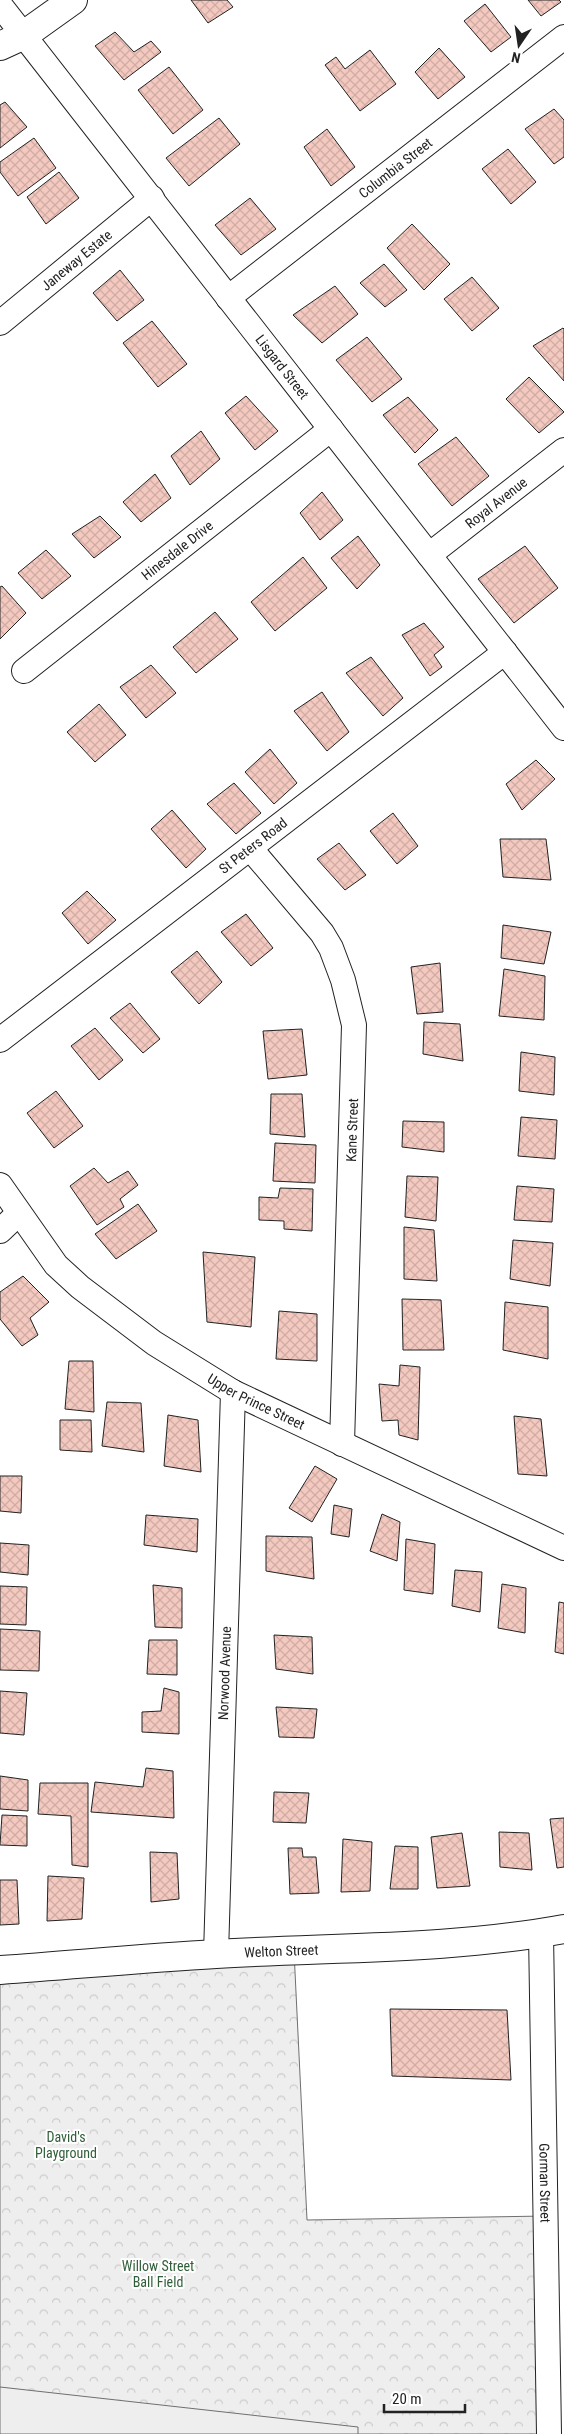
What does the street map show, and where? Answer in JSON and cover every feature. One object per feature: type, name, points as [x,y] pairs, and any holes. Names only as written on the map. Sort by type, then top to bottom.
[{"type":"main road","points":[[12,40],[73,0]]},
{"type":"main road","name":"Welton Street","points":[[0,1970],[216,1954],[406,1945],[553,1931]]},
{"type":"street","name":"Lisgard Street","points":[[0,5],[12,40],[152,198],[564,728]]},
{"type":"street","name":"Columbia Street","points":[[228,298],[564,37]]},
{"type":"street","name":"Janeway Estate","points":[[0,323],[152,198]]},
{"type":"street","name":"Hinesdale Drive","points":[[24,671],[331,429]]},
{"type":"street","name":"Royal Avenue","points":[[429,555],[564,450]]},
{"type":"street","name":"St Peters Road","points":[[0,1040],[505,652]]},
{"type":"street","name":"Kane Street","points":[[250,848],[322,933],[332,948],[354,1025],[342,1444]]},
{"type":"street","name":"Upper Prince Street","points":[[0,1185],[56,1265],[80,1287],[154,1343],[234,1392],[564,1548]]},
{"type":"street","points":[[0,1231],[19,1213]]},
{"type":"street","name":"Norwood Avenue","points":[[216,1954],[234,1392]]},
{"type":"street","name":"Gorman Street","points":[[549,2434],[553,1931]]},
{"type":"green space","name":"Willow Street Ball Field","points":[[294,1951],[307,2220],[546,2216],[549,2434],[0,2434],[0,1967]]},
{"type":"green space","points":[[0,2387],[358,2427],[358,2434],[0,2434]]},
{"type":"building","points":[[191,0],[227,0],[233,7],[208,23]]},
{"type":"building","points":[[528,0],[559,0],[561,2],[541,16]]},
{"type":"building","points":[[485,4],[511,37],[491,52],[464,21]]},
{"type":"building","points":[[115,32],[134,52],[151,41],[161,52],[124,80],[95,46]]},
{"type":"building","points":[[439,48],[465,77],[438,99],[415,72]]},
{"type":"building","points":[[370,50],[396,84],[360,111],[325,65],[336,57],[345,69]]},
{"type":"building","points":[[169,67],[203,110],[173,134],[138,90]]},
{"type":"building","points":[[5,102],[27,127],[0,148],[0,105]]},
{"type":"building","points":[[554,109],[564,120],[564,157],[554,164],[525,129]]},
{"type":"building","points":[[219,118],[240,144],[189,186],[166,158]]},
{"type":"building","points":[[327,129],[355,167],[331,186],[304,147]]},
{"type":"building","points":[[34,138],[56,168],[18,196],[0,172],[0,162]]},
{"type":"building","points":[[508,149],[536,182],[511,204],[482,169]]},
{"type":"building","points":[[59,172],[79,198],[46,224],[27,197]]},
{"type":"building","points":[[250,198],[276,229],[241,255],[215,225]]},
{"type":"building","points":[[412,224],[450,264],[424,290],[387,248]]},
{"type":"building","points":[[384,264],[407,290],[385,307],[360,283]]},
{"type":"building","points":[[120,270],[144,300],[117,321],[93,293]]},
{"type":"building","points":[[472,277],[499,308],[472,331],[444,299]]},
{"type":"building","points":[[335,286],[358,314],[322,343],[293,315]]},
{"type":"building","points":[[152,321],[187,364],[158,387],[123,343]]},
{"type":"building","points":[[564,329],[564,381],[533,346]]},
{"type":"building","points":[[367,337],[402,379],[372,402],[336,360]]},
{"type":"building","points":[[529,377],[564,412],[539,433],[506,399]]},
{"type":"building","points":[[246,396],[278,431],[255,450],[225,413]]},
{"type":"building","points":[[408,397],[438,430],[415,453],[383,415]]},
{"type":"building","points":[[201,431],[220,459],[190,485],[171,456]]},
{"type":"building","points":[[456,437],[489,476],[452,506],[418,464]]},
{"type":"building","points":[[155,474],[171,498],[141,522],[123,502]]},
{"type":"building","points":[[322,492],[343,520],[320,540],[300,513]]},
{"type":"building","points":[[100,516],[121,537],[94,558],[72,534]]},
{"type":"building","points":[[358,536],[380,565],[357,589],[331,558]]},
{"type":"building","points":[[525,546],[558,588],[514,623],[478,579]]},
{"type":"building","points":[[46,550],[71,576],[42,599],[18,573]]},
{"type":"building","points":[[303,557],[327,588],[275,631],[251,602]]},
{"type":"building","points":[[2,586],[26,613],[0,639],[0,587]]},
{"type":"building","points":[[215,612],[238,639],[196,673],[173,647]]},
{"type":"building","points":[[424,623],[444,647],[434,655],[442,667],[430,676],[402,635]]},
{"type":"building","points":[[371,657],[403,698],[383,716],[346,673]]},
{"type":"building","points":[[151,665],[176,693],[146,718],[120,687]]},
{"type":"building","points":[[322,692],[349,732],[327,751],[294,711]]},
{"type":"building","points":[[99,704],[126,735],[95,762],[67,732]]},
{"type":"building","points":[[270,749],[297,783],[274,804],[245,772]]},
{"type":"building","points":[[536,760],[555,779],[522,810],[506,784]]},
{"type":"building","points":[[234,783],[261,813],[236,834],[207,804]]},
{"type":"building","points":[[172,810],[206,849],[186,868],[151,829]]},
{"type":"building","points":[[393,813],[418,846],[397,864],[370,831]]},
{"type":"building","points":[[500,839],[546,839],[551,880],[503,877]]},
{"type":"building","points":[[339,843],[366,875],[345,890],[317,859]]},
{"type":"building","points":[[87,891],[116,920],[88,944],[62,913]]},
{"type":"building","points":[[246,914],[273,948],[251,966],[221,932]]},
{"type":"building","points":[[503,925],[551,932],[544,964],[501,958]]},
{"type":"building","points":[[197,951],[222,982],[199,1004],[171,972]]},
{"type":"building","points":[[440,963],[443,1012],[417,1014],[411,967]]},
{"type":"building","points":[[504,969],[545,976],[544,1020],[499,1016]]},
{"type":"building","points":[[130,1003],[160,1039],[143,1053],[110,1018]]},
{"type":"building","points":[[424,1022],[460,1024],[463,1061],[423,1054]]},
{"type":"building","points":[[95,1028],[123,1060],[99,1080],[71,1046]]},
{"type":"building","points":[[302,1029],[307,1075],[268,1079],[263,1031]]},
{"type":"building","points":[[521,1052],[555,1057],[554,1095],[519,1091]]},
{"type":"building","points":[[56,1091],[83,1126],[54,1148],[27,1113]]},
{"type":"building","points":[[271,1094],[302,1094],[305,1137],[270,1134]]},
{"type":"building","points":[[521,1117],[557,1120],[555,1159],[518,1156]]},
{"type":"building","points":[[403,1121],[444,1122],[444,1152],[402,1147]]},
{"type":"building","points":[[275,1143],[316,1145],[315,1183],[273,1181]]},
{"type":"building","points":[[94,1168],[108,1183],[128,1171],[138,1185],[120,1199],[124,1207],[97,1225],[70,1186]]},
{"type":"building","points":[[407,1176],[438,1177],[436,1221],[405,1217]]},
{"type":"building","points":[[517,1186],[554,1189],[552,1222],[514,1220]]},
{"type":"building","points":[[280,1188],[313,1189],[312,1231],[284,1229],[284,1221],[259,1220],[259,1197],[278,1198]]},
{"type":"building","points":[[138,1204],[157,1231],[116,1259],[95,1234]]},
{"type":"building","points":[[404,1227],[434,1230],[437,1281],[404,1279]]},
{"type":"building","points":[[513,1240],[553,1243],[550,1286],[510,1279]]},
{"type":"building","points":[[203,1252],[255,1257],[251,1327],[207,1322]]},
{"type":"building","points":[[23,1276],[49,1302],[30,1318],[38,1335],[22,1346],[0,1319],[0,1292]]},
{"type":"building","points":[[402,1299],[441,1300],[444,1350],[403,1350]]},
{"type":"building","points":[[505,1302],[548,1307],[548,1359],[503,1350]]},
{"type":"building","points":[[279,1311],[317,1314],[317,1361],[276,1359]]},
{"type":"building","points":[[69,1361],[93,1361],[94,1412],[65,1409]]},
{"type":"building","points":[[400,1365],[420,1367],[418,1440],[399,1435],[398,1420],[382,1421],[379,1384],[399,1386]]},
{"type":"building","points":[[107,1402],[141,1403],[144,1452],[102,1446]]},
{"type":"building","points":[[168,1415],[198,1420],[201,1472],[164,1466]]},
{"type":"building","points":[[514,1416],[541,1419],[547,1476],[518,1474]]},
{"type":"building","points":[[60,1420],[91,1420],[92,1452],[60,1450]]},
{"type":"building","points":[[315,1466],[337,1479],[312,1522],[289,1508]]},
{"type":"building","points":[[0,1476],[22,1476],[21,1513],[0,1511]]},
{"type":"building","points":[[334,1505],[352,1509],[349,1537],[331,1534]]},
{"type":"building","points":[[382,1514],[400,1522],[397,1561],[370,1551]]},
{"type":"building","points":[[146,1515],[198,1519],[197,1552],[144,1545]]},
{"type":"building","points":[[266,1536],[312,1537],[314,1579],[266,1571]]},
{"type":"building","points":[[406,1539],[435,1544],[433,1594],[404,1590]]},
{"type":"building","points":[[0,1543],[29,1545],[28,1575],[0,1572]]},
{"type":"building","points":[[455,1570],[482,1572],[480,1612],[452,1606]]},
{"type":"building","points":[[502,1584],[526,1588],[525,1633],[498,1628]]},
{"type":"building","points":[[153,1585],[182,1588],[182,1628],[155,1627]]},
{"type":"building","points":[[0,1586],[27,1587],[26,1625],[0,1624]]},
{"type":"building","points":[[559,1602],[564,1603],[564,1654],[555,1652]]},
{"type":"building","points":[[0,1629],[40,1631],[39,1671],[0,1670]]},
{"type":"building","points":[[274,1635],[312,1637],[313,1674],[276,1669]]},
{"type":"building","points":[[149,1640],[177,1640],[177,1675],[147,1674]]},
{"type":"building","points":[[164,1688],[179,1692],[179,1734],[142,1732],[142,1712],[161,1711]]},
{"type":"building","points":[[0,1691],[27,1693],[24,1735],[0,1733]]},
{"type":"building","points":[[276,1707],[317,1709],[314,1738],[279,1737]]},
{"type":"building","points":[[146,1768],[173,1771],[174,1818],[91,1812],[95,1782],[143,1787]]},
{"type":"building","points":[[0,1776],[28,1780],[28,1811],[0,1809]]},
{"type":"building","points":[[40,1783],[88,1783],[88,1867],[72,1865],[71,1816],[38,1814]]},
{"type":"building","points":[[274,1792],[309,1793],[306,1823],[273,1822]]},
{"type":"building","points":[[2,1815],[27,1816],[27,1846],[0,1845]]},
{"type":"building","points":[[564,1818],[564,1867],[557,1868],[550,1819]]},
{"type":"building","points":[[499,1832],[529,1833],[532,1870],[500,1867]]},
{"type":"building","points":[[462,1833],[470,1886],[437,1888],[431,1837]]},
{"type":"building","points":[[343,1839],[372,1842],[370,1891],[341,1892]]},
{"type":"building","points":[[395,1846],[418,1847],[418,1889],[390,1889]]},
{"type":"building","points":[[288,1848],[302,1848],[303,1857],[316,1857],[319,1893],[290,1894]]},
{"type":"building","points":[[150,1852],[177,1853],[179,1899],[151,1902]]},
{"type":"building","points":[[48,1876],[84,1878],[82,1919],[47,1921]]},
{"type":"building","points":[[0,1880],[17,1880],[19,1924],[0,1925]]},
{"type":"building","points":[[390,2009],[507,2010],[511,2080],[392,2076]]},
{"type":"park label","name":"David's Playground","points":[[66,2146]]}]
